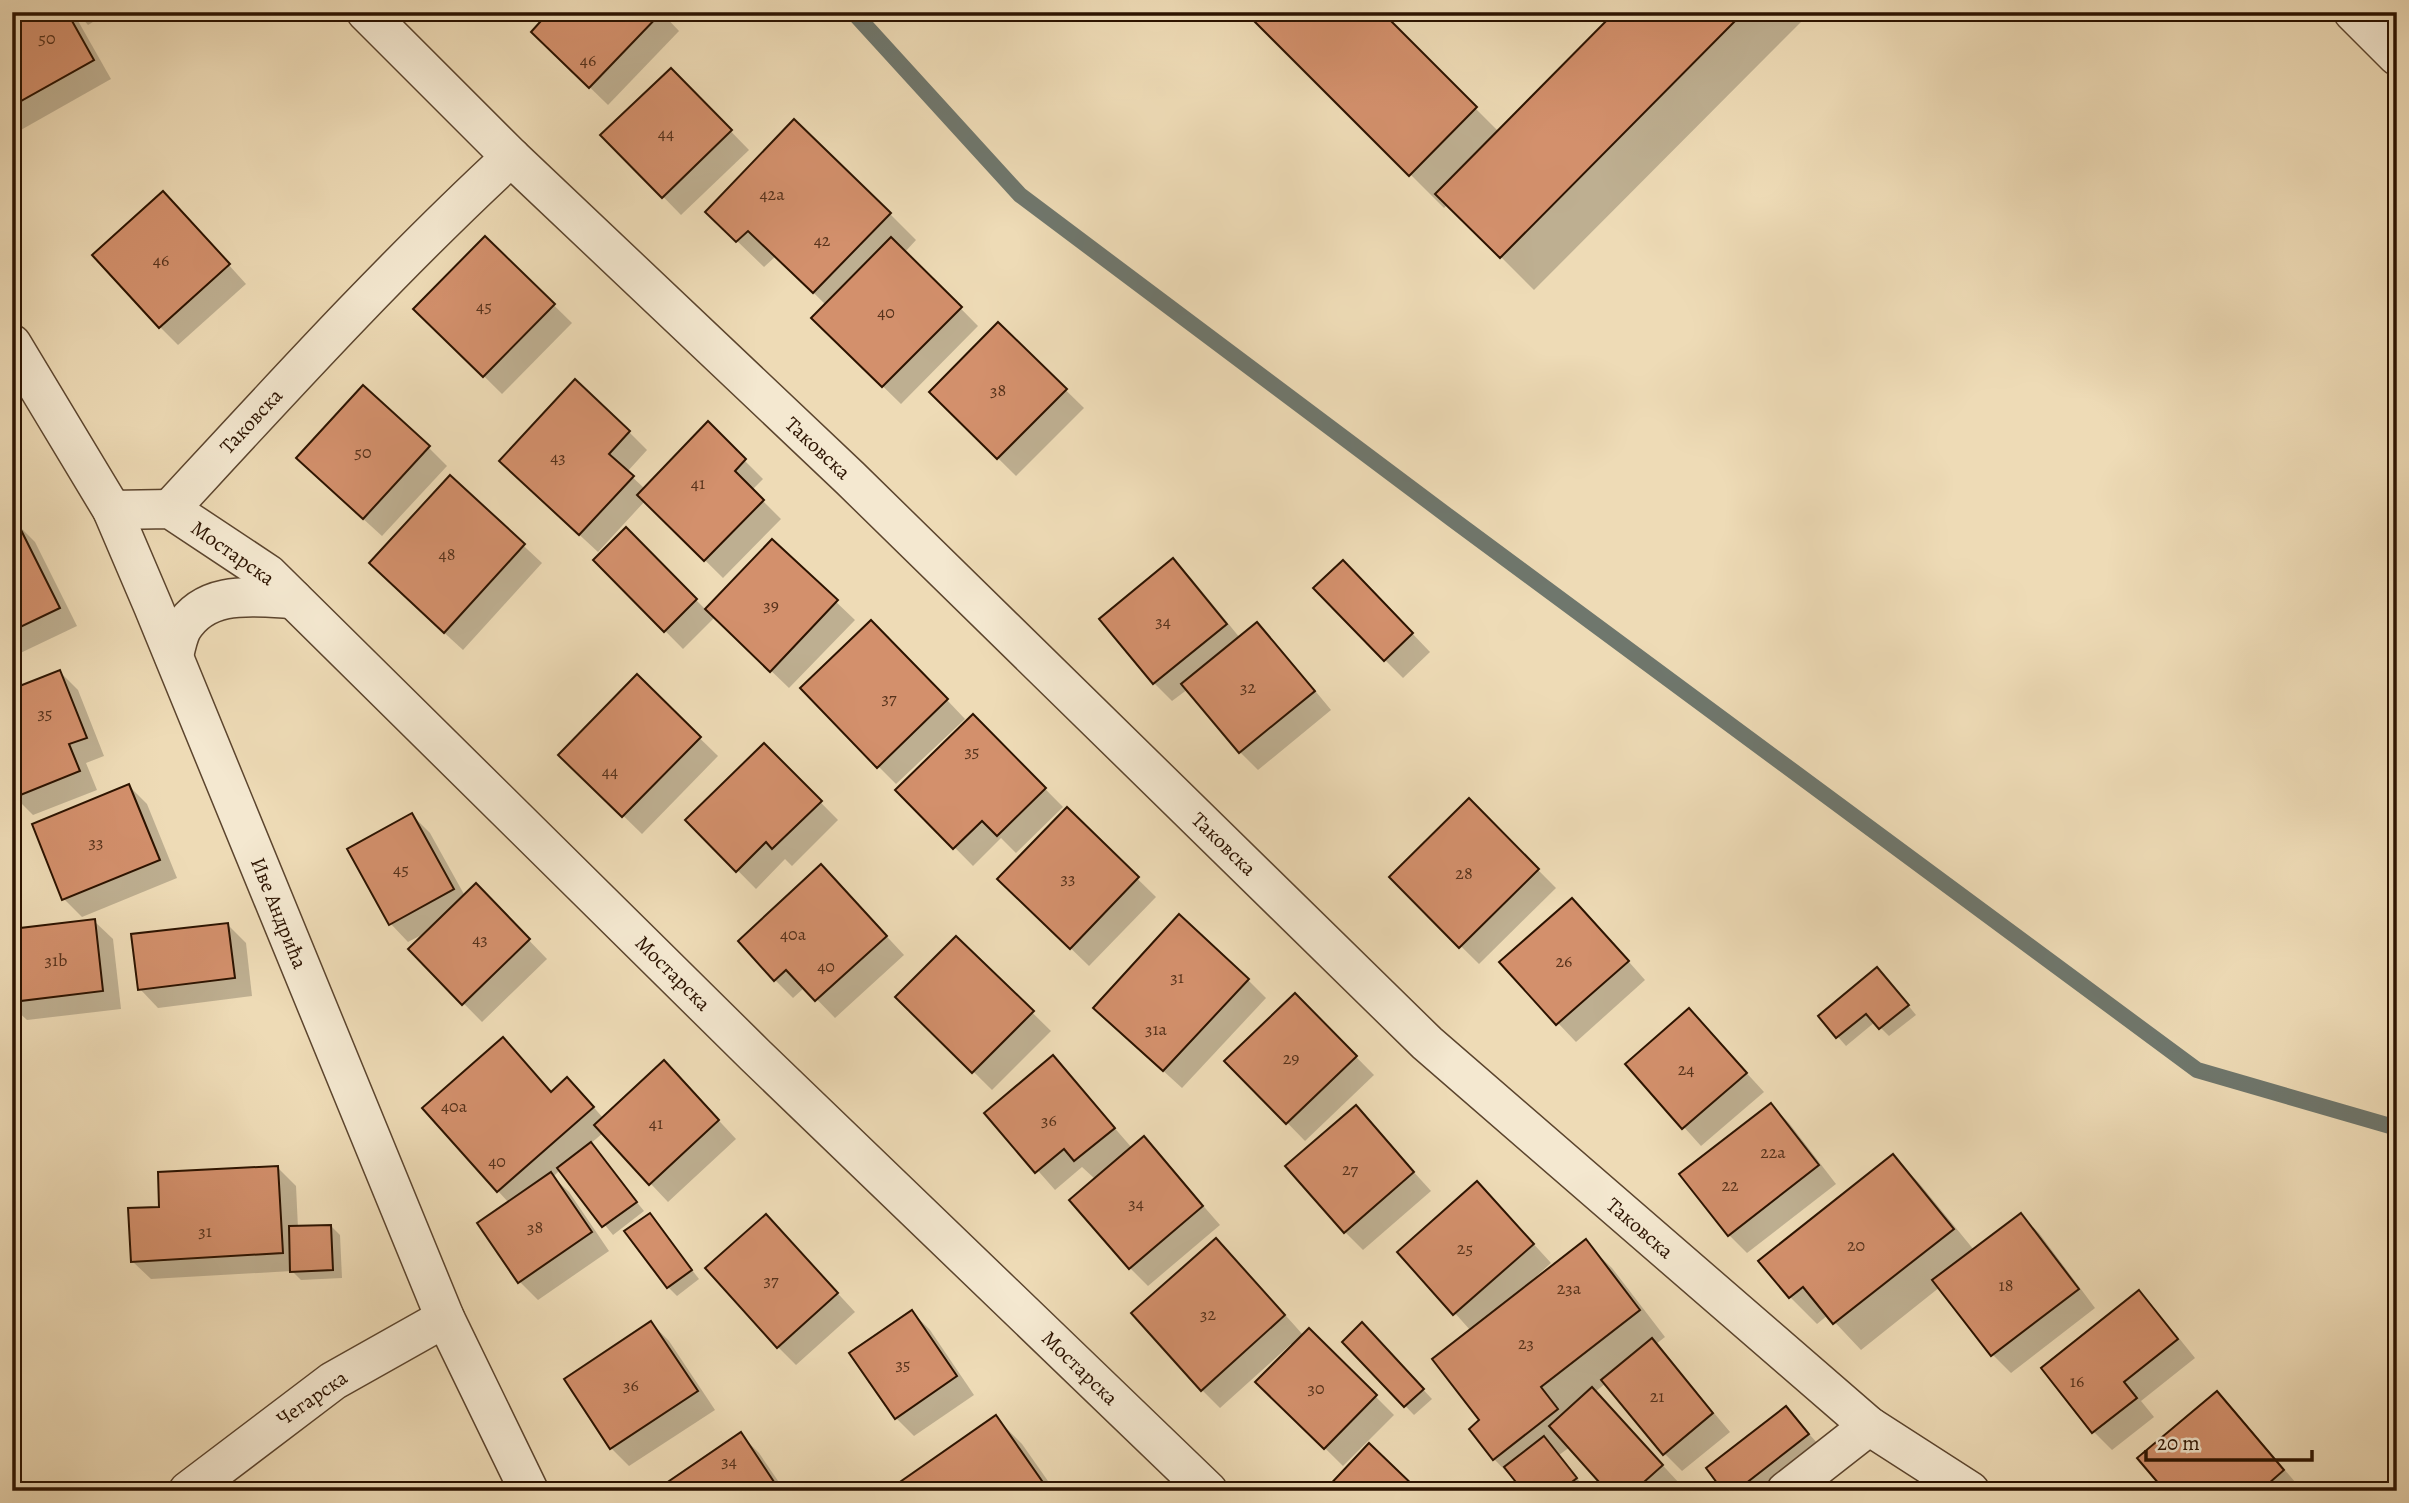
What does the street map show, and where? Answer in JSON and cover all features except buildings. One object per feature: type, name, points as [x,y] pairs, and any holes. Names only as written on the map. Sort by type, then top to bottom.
[{"type":"street","name":"Таковска","points":[[366,12],[511,157],[850,478],[1427,1043],[1869,1426],[1970,1491]]},
{"type":"street","points":[[2353,12],[2397,56]]},
{"type":"street","name":"Таковска","points":[[170,509],[437,226],[511,157]]},
{"type":"street","name":"Иве Андрића","points":[[12,344],[111,510],[174,656],[445,1318],[529,1491]]},
{"type":"street","name":"Мостарска","points":[[111,510],[170,509],[268,574],[755,1055],[1208,1491]]},
{"type":"street","points":[[174,656],[181,631],[196,611],[215,601],[237,596],[293,598]]},
{"type":"street","name":"Чегарска","points":[[188,1491],[333,1381],[445,1318]]},
{"type":"street","points":[[1786,1491],[1869,1426]]},
{"type":"waterway","points":[[853,12],[1020,195],[1452,519],[2197,1070],[2397,1128]]}]
